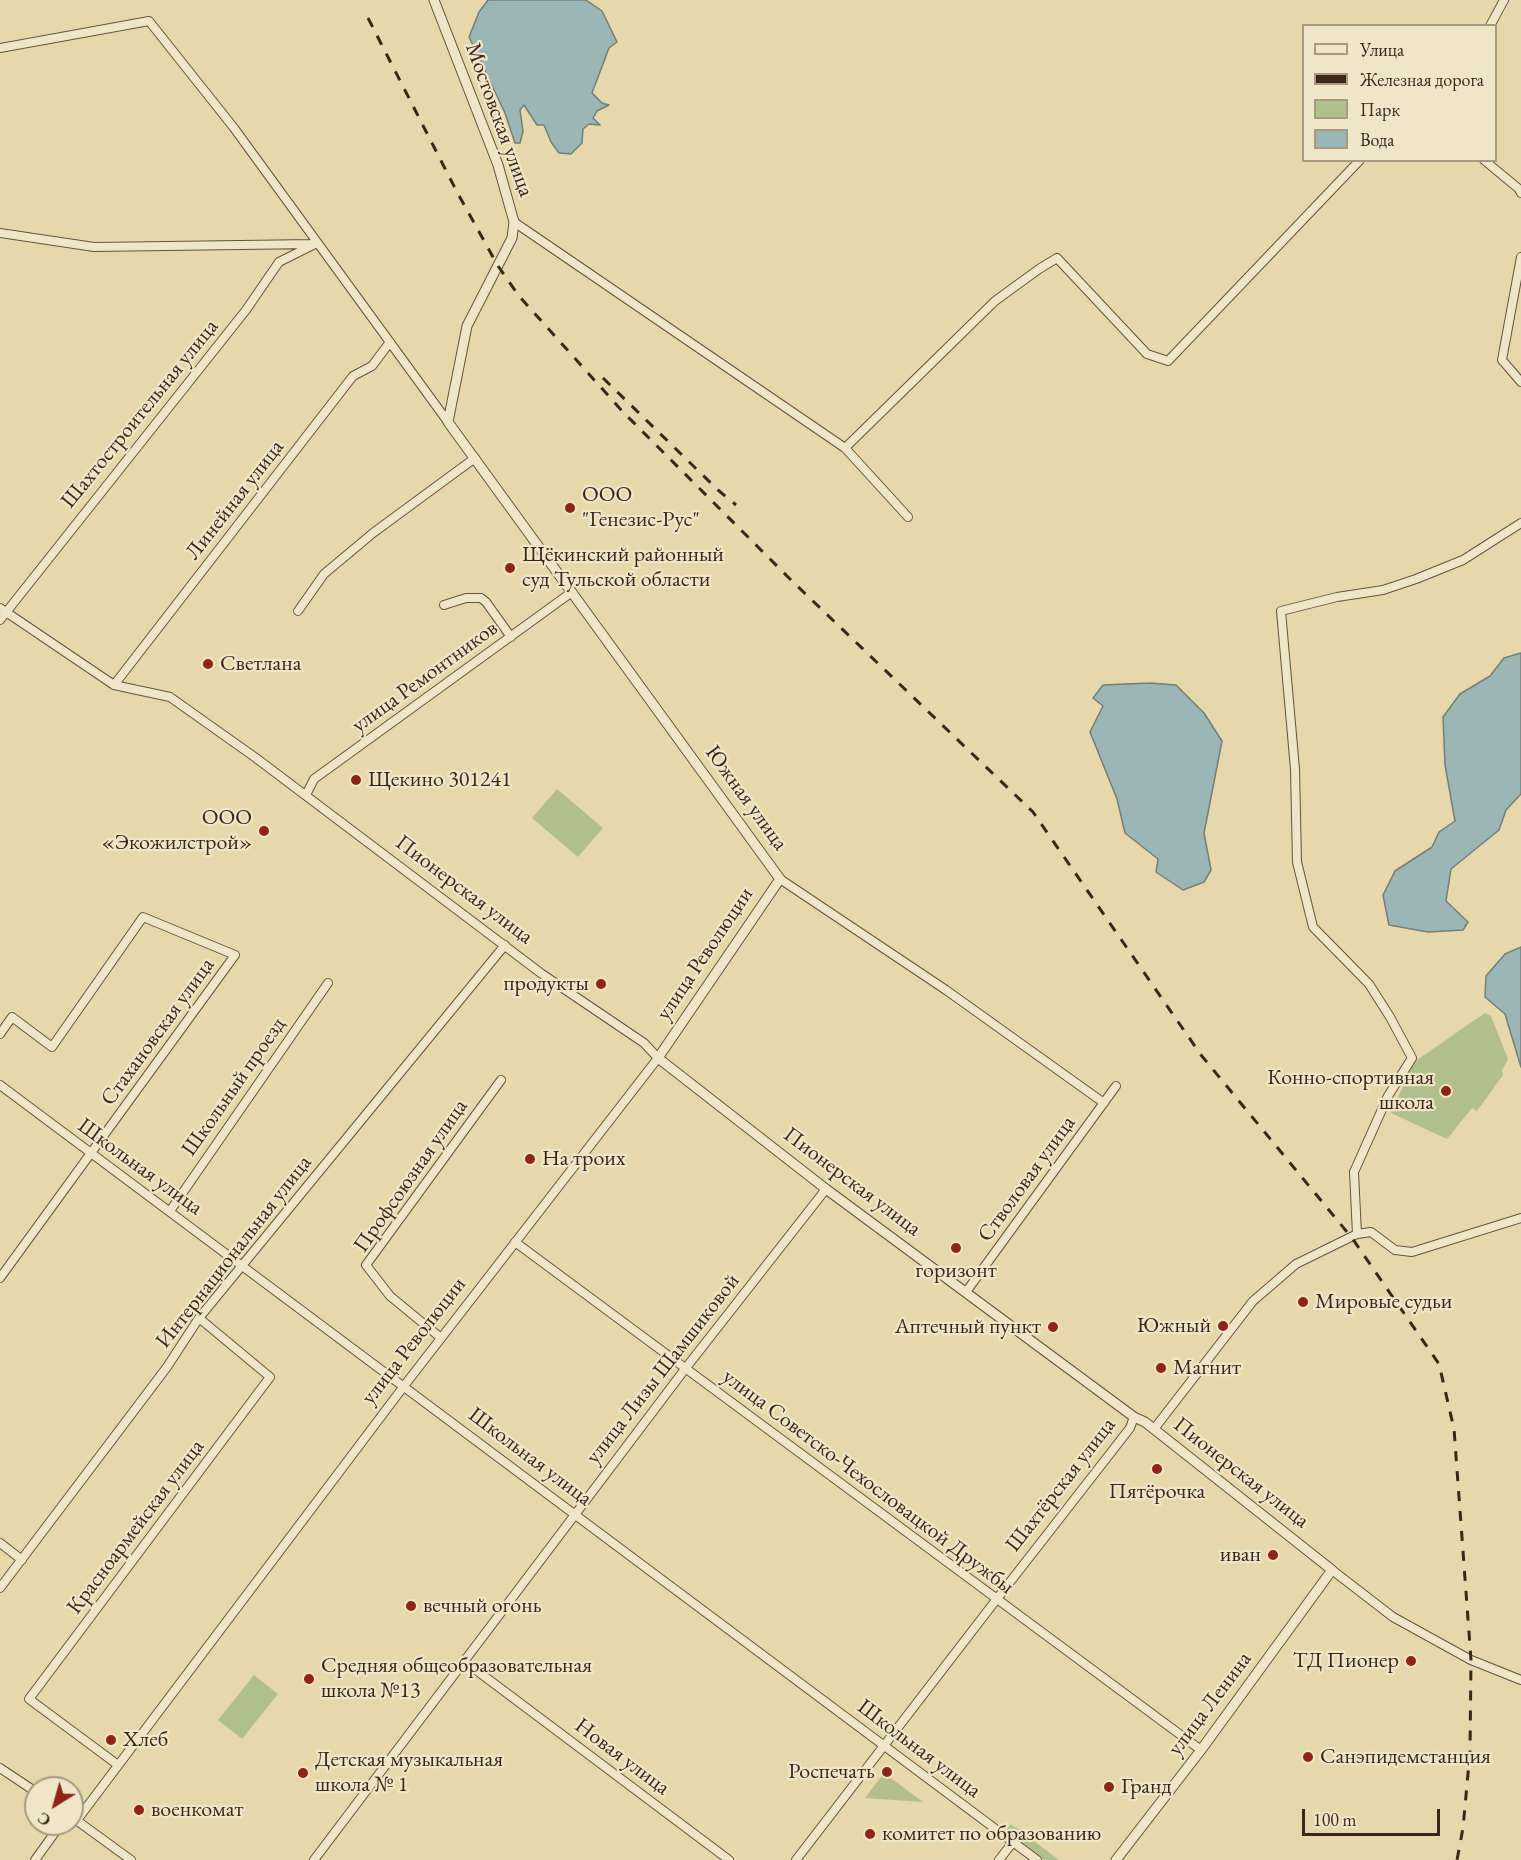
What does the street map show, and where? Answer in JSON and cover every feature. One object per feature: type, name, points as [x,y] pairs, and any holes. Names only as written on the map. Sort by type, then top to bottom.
[{"type":"street","name":"Мостовская улица","points":[[434,0],[498,165],[514,222],[512,238],[466,326],[448,422]]},
{"type":"street","points":[[1491,24],[1504,0]]},
{"type":"street","points":[[0,48],[149,21],[234,128],[448,422]]},
{"type":"street","points":[[845,448],[995,301],[1057,258],[1147,354],[1168,361],[1358,162]]},
{"type":"street","points":[[1486,162],[1519,189],[1521,194]]},
{"type":"street","points":[[514,222],[845,448],[908,517]]},
{"type":"street","points":[[0,233],[94,247],[317,243]]},
{"type":"street","name":"Шахтостроительная улица","points":[[2,614],[246,310],[279,262],[317,243]]},
{"type":"street","points":[[1521,257],[1502,360],[1521,382]]},
{"type":"street","name":"Линейная улица","points":[[114,685],[353,376],[372,366],[390,342]]},
{"type":"street","name":"Южная улица","points":[[448,422],[780,879],[946,990],[1104,1103]]},
{"type":"street","points":[[298,611],[324,574],[373,533],[475,458]]},
{"type":"street","points":[[1521,523],[1463,560],[1416,579],[1383,590],[1337,597],[1281,610],[1295,769],[1298,862],[1313,927],[1369,984],[1413,1058],[1388,1096],[1354,1172],[1354,1236],[1371,1232],[1395,1250],[1412,1252],[1521,1218]]},
{"type":"street","name":"улица Ремонтников","points":[[306,795],[314,779],[572,592]]},
{"type":"street","points":[[444,605],[466,598],[481,598],[511,637]]},
{"type":"street","points":[[2,614],[114,685]]},
{"type":"street","name":"Пионерская улица","points":[[114,685],[170,697],[306,795],[542,974],[644,1043],[658,1058],[826,1189],[1134,1417],[1154,1429],[1393,1617],[1471,1660],[1521,1680]]},
{"type":"street","name":"улица Революции","points":[[84,1807],[118,1765],[404,1386],[658,1058],[780,879]]},
{"type":"street","name":"Стахановская улица","points":[[0,1034],[12,1017],[52,1047],[143,917],[235,955],[0,1278]]},
{"type":"street","name":"Интернациональная улица","points":[[0,1588],[167,1367],[199,1318],[505,945]]},
{"type":"street","name":"Школьный проезд","points":[[170,1211],[328,983]]},
{"type":"street","name":"Профсоюзная улица","points":[[441,1338],[390,1296],[366,1265],[501,1080]]},
{"type":"street","name":"Школьная улица","points":[[0,1085],[1036,1860]]},
{"type":"street","name":"Стволовая улица","points":[[966,1292],[1116,1086]]},
{"type":"street","name":"улица Лизы Шамшиковой","points":[[314,1860],[575,1513],[826,1189]]},
{"type":"street","name":"Шахтёрская улица","points":[[1154,1429],[1253,1301],[1296,1264],[1354,1236]]},
{"type":"street","name":"улица Советско-Чехословацкой Дружбы","points":[[515,1242],[1201,1750]]},
{"type":"street","name":"Красноармейская улица","points":[[118,1765],[29,1699],[270,1377],[199,1318]]},
{"type":"street","name":"Шахтёрская улица","points":[[796,1860],[1130,1428],[1134,1417]]},
{"type":"street","points":[[0,1543],[22,1560]]},
{"type":"street","name":"улица Ленина","points":[[1116,1860],[1201,1750],[1332,1570]]},
{"type":"street","name":"Новая улица","points":[[464,1661],[729,1860]]},
{"type":"street","points":[[0,1769],[24,1784]]},
{"type":"street","points":[[84,1826],[131,1860]]},
{"type":"street","points":[[35,1860],[52,1836]]},
{"type":"street","points":[[999,1860],[1013,1842]]},
{"type":"green space","points":[[557,789],[603,828],[578,857],[532,818]]},
{"type":"green space","name":"Конно-спортивная школа","points":[[1485,1013],[1491,1016],[1508,1059],[1502,1070],[1503,1075],[1477,1111],[1472,1108],[1447,1139],[1391,1113],[1414,1062]]},
{"type":"green space","points":[[254,1675],[278,1694],[242,1739],[218,1720]]},
{"type":"green space","points":[[884,1773],[923,1802],[865,1798]]},
{"type":"green space","points":[[1011,1824],[1059,1860],[1040,1860],[1004,1833]]},
{"type":"water","points":[[488,0],[586,0],[602,11],[617,42],[609,48],[592,93],[602,103],[609,105],[597,111],[593,118],[600,125],[589,124],[583,129],[582,143],[571,154],[559,153],[551,142],[544,125],[537,125],[524,105],[520,110],[523,131],[520,143],[515,143],[505,113],[469,37],[479,12]]},
{"type":"water","points":[[1521,653],[1521,794],[1506,810],[1499,830],[1451,869],[1446,901],[1468,922],[1463,930],[1428,932],[1389,925],[1383,895],[1395,871],[1432,847],[1439,832],[1455,821],[1445,765],[1443,717],[1460,694],[1490,676],[1504,658]]},
{"type":"water","points":[[1150,683],[1176,685],[1204,713],[1222,741],[1204,833],[1211,870],[1204,882],[1183,890],[1156,872],[1158,859],[1125,833],[1117,799],[1090,732],[1103,706],[1093,698],[1103,685]]},
{"type":"water","points":[[1521,947],[1521,1067],[1505,1014],[1485,997],[1486,976],[1505,954]]},
{"type":"railway","points":[[368,18],[457,192],[498,266],[519,296],[623,412],[792,581],[1033,812],[1201,1055],[1352,1238],[1439,1364],[1454,1429],[1471,1660],[1470,1752],[1463,1828],[1457,1860]]},
{"type":"railway","points":[[603,378],[736,505]]},
{"type":"place","name":"ООО \"Генезис-Рус\"","points":[[570,508]]},
{"type":"place","name":"Щёкинский районный суд Тульской области","points":[[510,568]]},
{"type":"place","name":"Светлана","points":[[208,664]]},
{"type":"place","name":"Щекино 301241","points":[[356,780]]},
{"type":"place","name":"ООО «Экожилстрой»","points":[[264,831]]},
{"type":"place","name":"продукты","points":[[601,984]]},
{"type":"place","name":"Конно-спортивная школа","points":[[1446,1091]]},
{"type":"place","name":"На троих","points":[[530,1159]]},
{"type":"place","name":"горизонт","points":[[956,1248]]},
{"type":"place","name":"Мировые судьи","points":[[1303,1302]]},
{"type":"place","name":"Южный","points":[[1223,1326]]},
{"type":"place","name":"Аптечный пункт","points":[[1053,1327]]},
{"type":"place","name":"Магнит","points":[[1161,1368]]},
{"type":"place","name":"Пятёрочка","points":[[1157,1469]]},
{"type":"place","name":"иван","points":[[1273,1555]]},
{"type":"place","name":"вечный огонь","points":[[411,1606]]},
{"type":"place","name":"ТД Пионер","points":[[1411,1661]]},
{"type":"place","name":"Средняя общеобразовательная школа №13","points":[[309,1679]]},
{"type":"place","name":"Хлеб","points":[[111,1740]]},
{"type":"place","name":"Санэпидемстанция","points":[[1308,1757]]},
{"type":"place","name":"Роспечать","points":[[887,1772]]},
{"type":"place","name":"Детская музыкальная школа № 1","points":[[303,1773]]},
{"type":"place","name":"Гранд","points":[[1109,1787]]},
{"type":"place","name":"военкомат","points":[[139,1810]]},
{"type":"place","name":"комитет по образованию","points":[[870,1834]]}]
